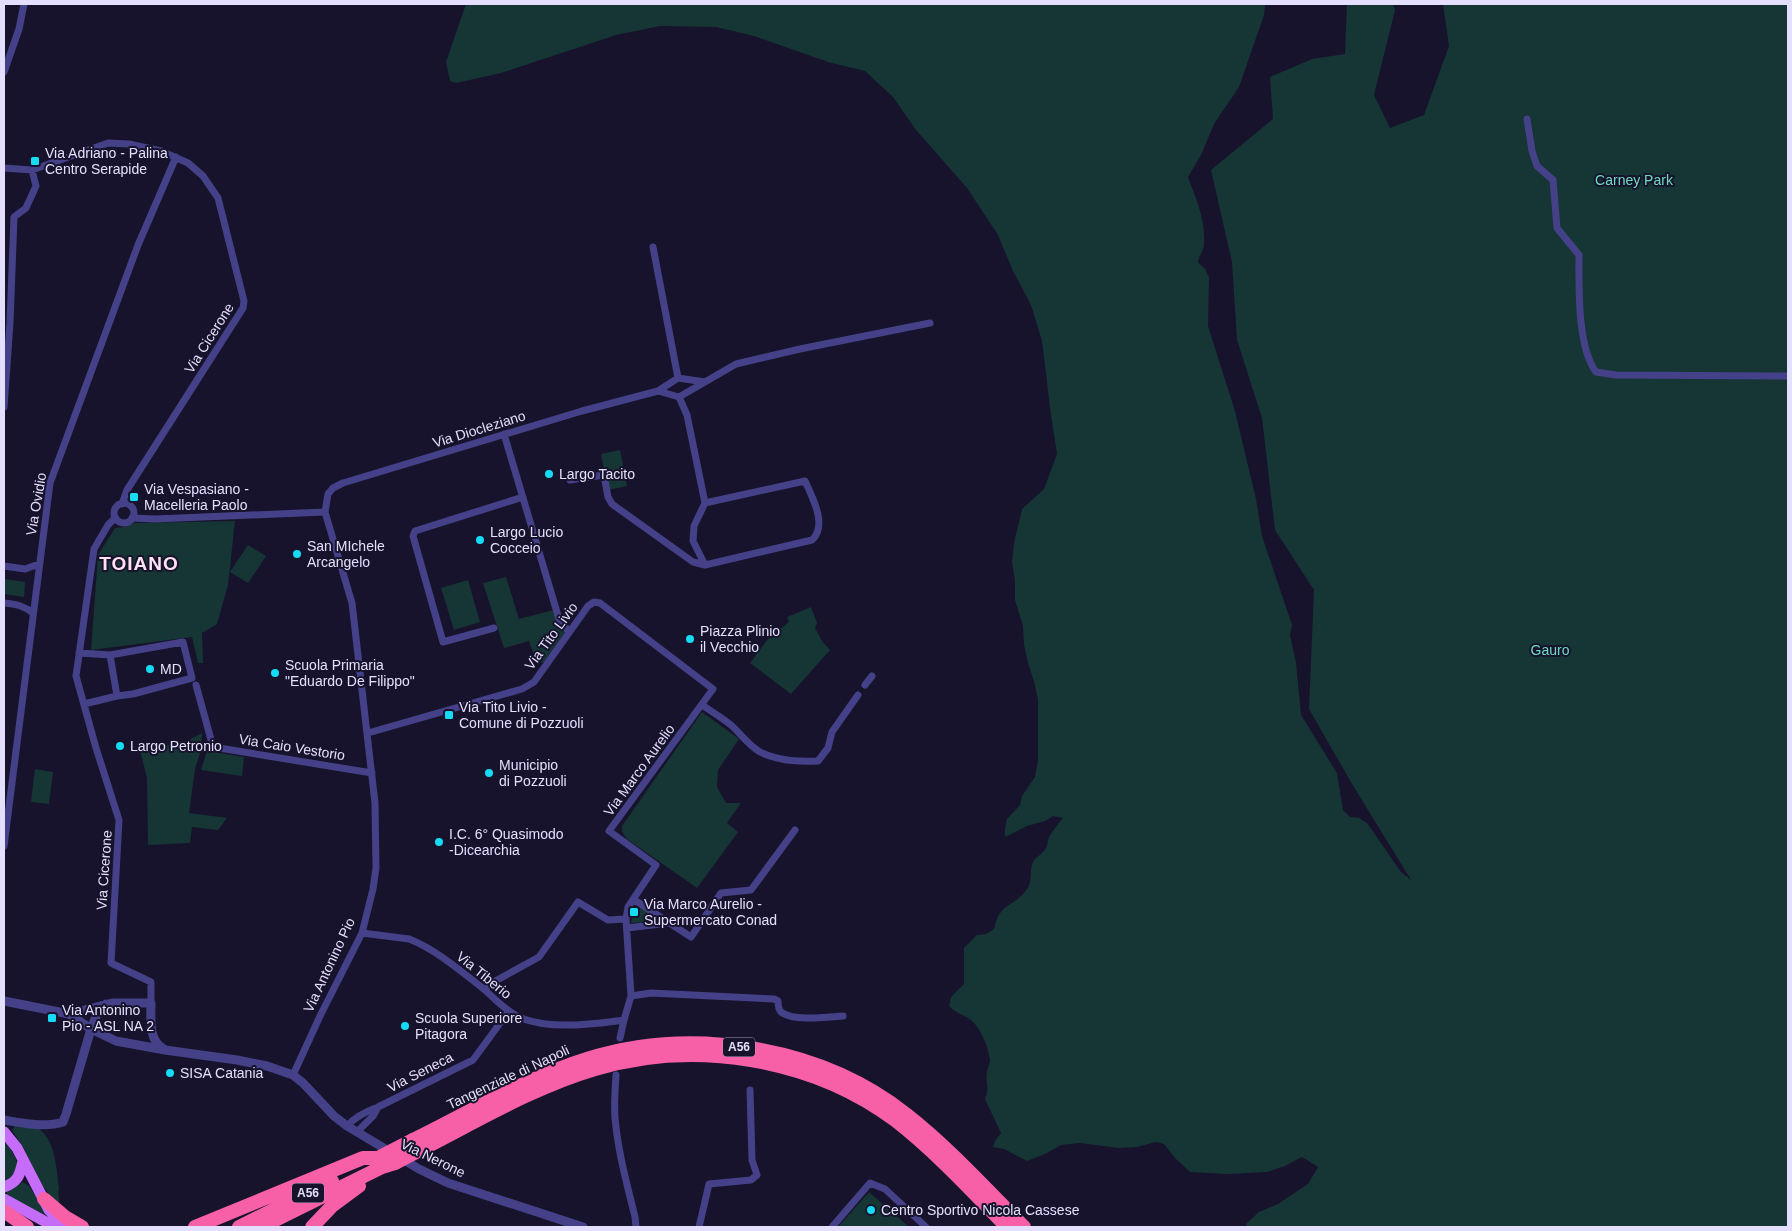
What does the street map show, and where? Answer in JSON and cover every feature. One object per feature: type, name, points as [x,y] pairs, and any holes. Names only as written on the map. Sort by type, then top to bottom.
[{"type":"highway","name":"Tangenziale di Napoli","points":[[261,1227],[382,1167],[395,1163],[416,1145],[528,1083],[579,1062],[606,1054],[647,1046],[671,1044],[718,1045],[756,1050],[787,1056],[832,1072],[883,1099],[905,1114],[959,1161],[1024,1227]]},
{"type":"highway","name":"Tangenziale di Napoli","points":[[239,1227],[378,1158],[416,1145],[544,1088],[594,1069],[648,1058],[697,1055],[739,1058],[804,1074],[846,1092],[872,1106],[893,1119],[919,1140],[1007,1227]]},
{"type":"highway","points":[[195,1227],[363,1158],[378,1158]]},
{"type":"highway","points":[[312,1227],[342,1199],[361,1185],[390,1170],[395,1163]]},
{"type":"highway","points":[[44,1200],[65,1217],[82,1227]]},
{"type":"highway","points":[[4,1212],[27,1227]]},
{"type":"main road","points":[[4,1132],[14,1142],[49,1210],[65,1227]]},
{"type":"main road","points":[[4,1187],[16,1181],[21,1172],[23,1161]]},
{"type":"main road","points":[[4,1200],[55,1227]]},
{"type":"street","points":[[4,72],[19,29],[24,4]]},
{"type":"street","points":[[1527,118],[1532,151],[1537,166],[1553,180],[1557,228],[1579,255],[1579,306],[1588,360],[1596,372],[1616,375],[1788,376]]},
{"type":"street","name":"Via Cicerone","points":[[32,170],[108,143],[144,146],[188,163],[203,176],[218,198],[223,211],[244,305],[211,360],[127,490],[122,504]]},
{"type":"street","name":"Via Ovidio","points":[[4,846],[39,564],[52,476],[138,245],[176,157]]},
{"type":"street","points":[[4,168],[32,170],[36,186],[26,208],[14,217],[10,323],[4,407]]},
{"type":"street","points":[[653,247],[678,378],[704,382]]},
{"type":"street","points":[[658,391],[679,397],[736,364],[930,323]]},
{"type":"street","name":"Via Diocleziano","points":[[325,512],[328,494],[333,488],[343,483],[582,411],[658,391],[678,378]]},
{"type":"street","points":[[679,397],[686,415],[705,503],[694,526],[692,541],[705,565]]},
{"type":"street","points":[[504,434],[559,619],[569,632]]},
{"type":"street","points":[[570,480],[604,475],[608,497],[612,504],[693,562],[705,565],[812,540],[817,535],[819,528],[817,508],[805,481],[705,503]]},
{"type":"street","points":[[494,628],[443,642],[413,536],[415,531],[522,497]]},
{"type":"street","points":[[122,504],[127,504],[133,511],[132,518],[128,522],[123,523],[115,518],[115,509],[122,504]]},
{"type":"street","points":[[132,518],[155,519],[325,512]]},
{"type":"street","name":"Via Antonino Pio","points":[[293,1075],[362,933],[376,868],[375,803],[352,603],[325,512]]},
{"type":"street","name":"Via Cicerone","points":[[115,518],[108,525],[94,549],[76,676],[96,748],[120,820],[111,963],[151,982],[151,1003]]},
{"type":"street","points":[[4,566],[25,568],[39,564]]},
{"type":"street","name":"Via Tito Livio","points":[[368,733],[522,689],[534,682],[588,606],[594,602],[600,603],[713,689]]},
{"type":"street","points":[[4,603],[26,607],[33,613]]},
{"type":"street","points":[[79,652],[110,655],[183,642],[192,678],[133,694],[84,704]]},
{"type":"street","points":[[110,655],[117,696]]},
{"type":"street","points":[[865,685],[872,676]]},
{"type":"street","name":"Via Caio Vestorio","points":[[196,685],[213,747],[372,772]]},
{"type":"street","name":"Via Marco Aurelio","points":[[620,1038],[631,996],[626,928],[628,907],[656,865],[609,831],[713,689]]},
{"type":"street","points":[[702,704],[731,725],[760,752],[801,762],[818,761],[828,748],[832,732],[858,695]]},
{"type":"street","points":[[633,899],[691,937],[721,893],[751,890],[795,830]]},
{"type":"street","points":[[485,990],[490,984],[538,957],[578,902],[608,920],[626,919]]},
{"type":"street","points":[[626,928],[670,923]]},
{"type":"street","name":"Via Tiberio","points":[[362,933],[409,939],[417,942],[450,963],[509,1011],[521,1018],[549,1024],[594,1024],[624,1020]]},
{"type":"street","points":[[631,996],[651,993],[774,999],[778,1001],[779,1010],[796,1018],[843,1016]]},
{"type":"street","points":[[4,1001],[69,1014],[83,1012],[106,1004],[151,1003],[152,1033],[156,1044],[165,1050]]},
{"type":"street","points":[[4,1120],[41,1124],[63,1122],[91,1029],[97,1014],[106,1004]]},
{"type":"street","points":[[105,1037],[99,1023],[106,1004]]},
{"type":"street","name":"Via Seneca","points":[[347,1126],[370,1110],[473,1060],[509,1011]]},
{"type":"street","points":[[69,1014],[105,1037],[138,1045],[148,1050],[165,1050],[237,1060],[267,1066],[293,1075]]},
{"type":"street","points":[[138,1045],[149,1042],[152,1033]]},
{"type":"street","name":"Via Nerone","points":[[293,1075],[334,1116],[347,1126],[419,1169],[448,1183],[583,1227]]},
{"type":"street","points":[[616,1075],[614,1103],[617,1133],[636,1227]]},
{"type":"street","points":[[699,1227],[709,1184],[751,1180],[757,1174],[752,1160],[750,1090]]},
{"type":"street","name":"Via Seneca","points":[[357,1132],[373,1116],[378,1107]]},
{"type":"street","points":[[832,1227],[870,1183],[885,1189],[926,1227]]},
{"type":"green space","points":[[466,4],[1265,4],[1264,15],[1239,87],[1214,124],[1201,155],[1188,177],[1200,210],[1203,227],[1204,246],[1198,262],[1205,269],[1209,277],[1208,326],[1235,411],[1256,499],[1262,536],[1292,625],[1290,635],[1296,663],[1301,715],[1337,773],[1343,810],[1350,817],[1359,818],[1367,823],[1401,872],[1411,880],[1309,709],[1314,590],[1275,530],[1262,418],[1237,340],[1232,262],[1211,170],[1273,119],[1270,77],[1312,59],[1345,54],[1347,4],[1393,4],[1395,10],[1374,95],[1390,128],[1424,115],[1449,46],[1443,4],[1788,4],[1788,1227],[1248,1227],[1246,1224],[1259,1212],[1278,1204],[1308,1184],[1318,1167],[1302,1157],[1285,1166],[1267,1172],[1228,1174],[1190,1172],[1164,1144],[1156,1142],[1137,1147],[1119,1148],[1080,1143],[1061,1145],[1027,1161],[1004,1149],[993,1147],[1001,1133],[985,1099],[987,1071],[990,1061],[988,1050],[975,1024],[949,1006],[951,997],[964,984],[964,948],[977,935],[986,934],[994,929],[1004,909],[1027,889],[1030,883],[1033,862],[1045,850],[1049,837],[1063,818],[1053,816],[1005,837],[1007,819],[1020,805],[1022,796],[1035,777],[1038,760],[1038,700],[1024,645],[1023,626],[1015,600],[1012,562],[1014,543],[1022,509],[1044,489],[1057,454],[1042,341],[1031,305],[1013,271],[998,235],[967,188],[916,130],[893,97],[865,71],[828,62],[754,36],[716,27],[660,26],[616,35],[501,73],[456,83],[450,81],[446,62]]},
{"type":"green space","points":[[620,450],[627,486],[608,490],[601,454]]},
{"type":"green space","points":[[235,521],[228,585],[217,624],[202,633],[203,663],[198,663],[192,637],[91,650],[98,555],[115,528],[134,523]]},
{"type":"green space","points":[[248,545],[266,556],[248,583],[230,572]]},
{"type":"green space","points":[[506,577],[519,619],[554,610],[565,632],[543,663],[535,658],[529,641],[504,648],[483,583]]},
{"type":"green space","points":[[4,579],[25,582],[24,597],[4,594]]},
{"type":"green space","points":[[468,580],[480,622],[454,630],[441,588]]},
{"type":"green space","points":[[811,607],[817,623],[815,628],[822,641],[830,650],[791,694],[750,663],[768,639],[789,622],[787,617]]},
{"type":"green space","points":[[702,712],[739,739],[718,770],[717,787],[726,803],[741,803],[727,823],[738,832],[697,888],[627,839],[623,833],[622,826]]},
{"type":"green space","points":[[202,733],[201,750],[195,769],[189,813],[227,818],[218,830],[192,827],[190,843],[148,845],[147,778],[140,750],[185,742]]},
{"type":"green space","points":[[207,751],[244,757],[242,776],[201,770]]},
{"type":"green space","points":[[35,769],[53,772],[49,804],[31,802]]},
{"type":"green space","points":[[638,905],[661,921],[631,923]]},
{"type":"green space","points":[[16,1125],[36,1128],[42,1132],[51,1145],[59,1188],[58,1206],[39,1181],[24,1149],[12,1130]]},
{"type":"green space","points":[[4,1141],[15,1157],[17,1168],[11,1177],[4,1181]]},
{"type":"green space","points":[[23,1182],[29,1186],[47,1213],[44,1216],[6,1195],[7,1191]]},
{"type":"green space","name":"Centro Sportivo Nicola Cassese","points":[[869,1192],[909,1227],[838,1227]]},
{"type":"place","name":"Via Adriano - Palina Centro Serapide","points":[[35,161]]},
{"type":"place","name":"Largo Tacito","points":[[549,474]]},
{"type":"place","name":"Via Vespasiano - Macelleria Paolo","points":[[134,497]]},
{"type":"place","name":"Largo Lucio Cocceio","points":[[480,540]]},
{"type":"place","name":"San MIchele Arcangelo","points":[[297,554]]},
{"type":"place","name":"Piazza Plinio il Vecchio","points":[[690,639]]},
{"type":"place","name":"MD","points":[[150,669]]},
{"type":"place","name":"Scuola Primaria \"Eduardo De Filippo\"","points":[[275,673]]},
{"type":"place","name":"Via Tito Livio - Comune di Pozzuoli","points":[[449,715]]},
{"type":"place","name":"Largo Petronio","points":[[120,746]]},
{"type":"place","name":"Municipio di Pozzuoli","points":[[489,773]]},
{"type":"place","name":"I.C. 6° Quasimodo -Dicearchia","points":[[439,842]]},
{"type":"place","name":"Via Marco Aurelio - Supermercato Conad","points":[[634,912]]},
{"type":"place","name":"Via Antonino Pio - ASL NA 2","points":[[52,1018]]},
{"type":"place","name":"Scuola Superiore Pitagora","points":[[405,1026]]},
{"type":"place","name":"SISA Catania","points":[[170,1073]]},
{"type":"place","name":"Centro Sportivo Nicola Cassese","points":[[871,1210]]},
{"type":"district","name":"TOIANO","points":[[139,563]]},
{"type":"park label","name":"Carney Park","points":[[1634,180]]},
{"type":"park label","name":"Gauro","points":[[1550,650]]}]
